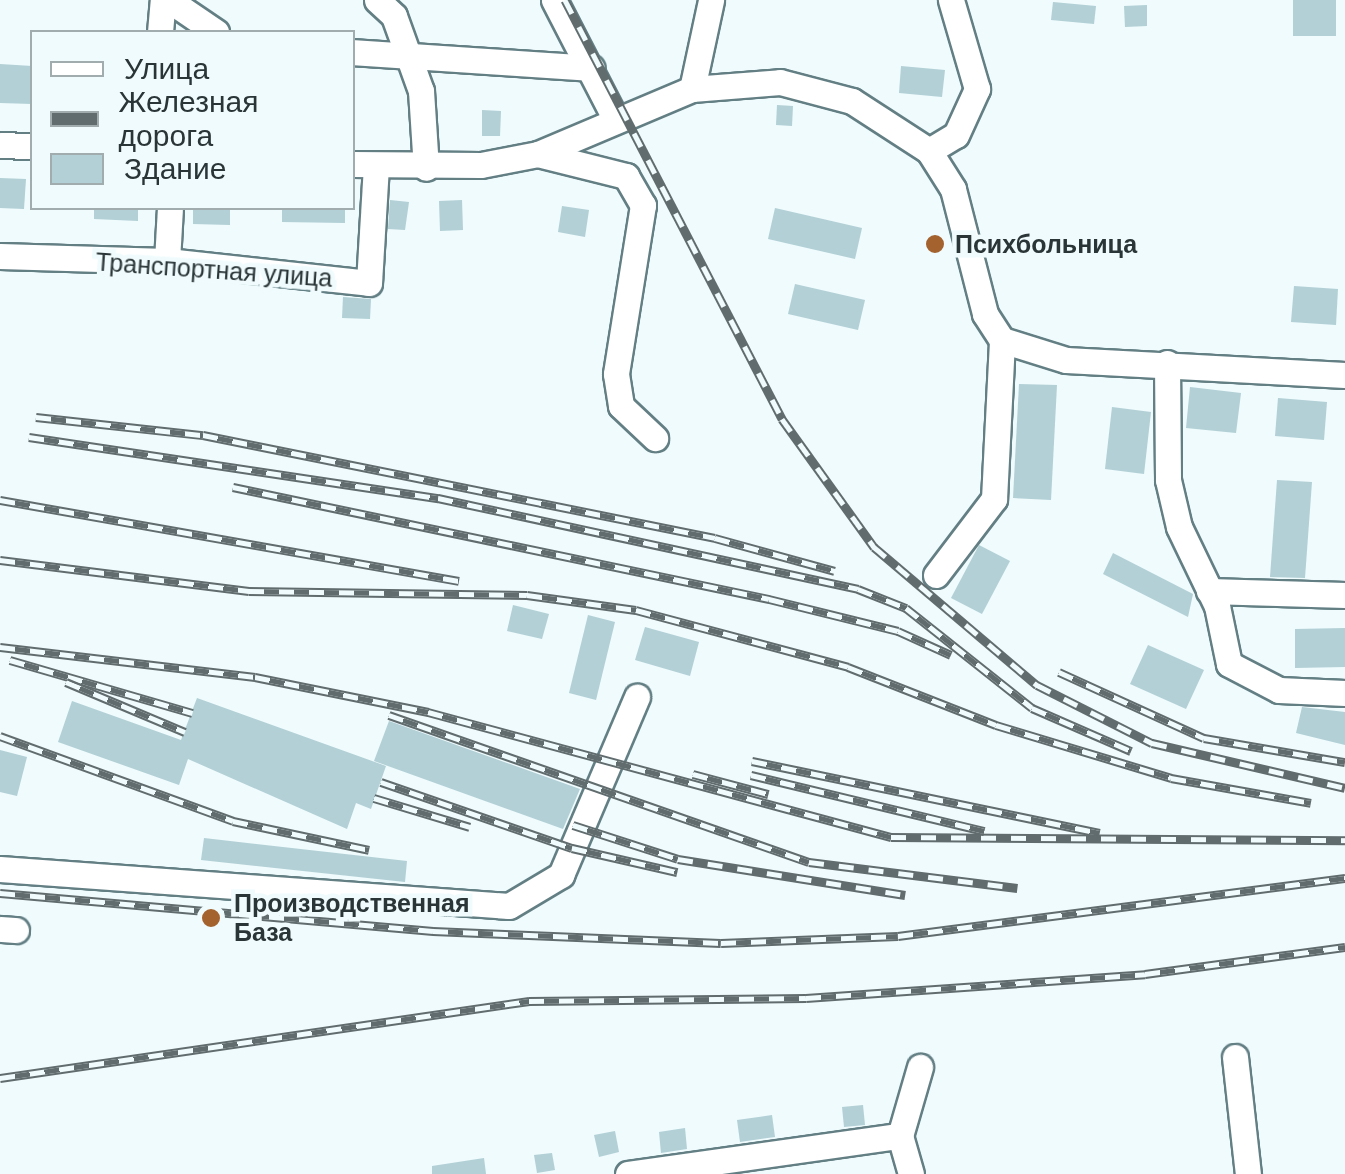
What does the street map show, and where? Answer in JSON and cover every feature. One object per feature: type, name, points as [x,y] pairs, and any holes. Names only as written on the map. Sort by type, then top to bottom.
[{"type":"street","points":[[160,30],[166,0],[213,30]]},
{"type":"street","points":[[377,0],[394,16],[421,91],[426,168]]},
{"type":"street","points":[[554,0],[615,118]]},
{"type":"street","points":[[692,89],[711,0]]},
{"type":"street","points":[[930,151],[956,135],[976,89],[951,0]]},
{"type":"street","points":[[355,52],[591,68]]},
{"type":"street","points":[[364,165],[426,168],[538,154],[615,118],[692,89],[780,82],[834,96],[894,122],[930,151],[952,189],[985,314],[1002,340],[994,499],[936,575]]},
{"type":"street","points":[[0,145],[30,146]]},
{"type":"street","points":[[538,154],[626,176],[643,205],[616,374],[622,406],[655,438]]},
{"type":"street","name":"Транспортная улица","points":[[0,256],[168,261],[369,283],[364,165]]},
{"type":"street","points":[[168,261],[170,210]]},
{"type":"street","points":[[1002,340],[1066,360],[1345,375]]},
{"type":"street","points":[[1166,363],[1168,480],[1209,590],[1229,664],[1247,680],[1345,693]]},
{"type":"street","points":[[1209,590],[1345,595]]},
{"type":"street","points":[[0,868],[508,906],[561,874],[637,697]]},
{"type":"street","points":[[1235,1056],[1248,1174]]},
{"type":"street","points":[[911,1174],[900,1136],[920,1067]]},
{"type":"street","points":[[628,1174],[900,1136]]},
{"type":"building","points":[[1293,0],[1336,0],[1336,36],[1293,36]]},
{"type":"building","points":[[1053,2],[1096,6],[1094,24],[1051,20]]},
{"type":"building","points":[[1147,5],[1147,26],[1125,27],[1124,6]]},
{"type":"building","points":[[0,64],[30,66],[30,104],[0,103]]},
{"type":"building","points":[[901,66],[945,70],[942,97],[899,93]]},
{"type":"building","points":[[777,105],[793,106],[792,126],[776,125]]},
{"type":"building","points":[[482,110],[501,111],[500,136],[482,136]]},
{"type":"building","points":[[0,178],[26,179],[24,209],[0,208]]},
{"type":"building","points":[[390,200],[409,202],[405,230],[388,229]]},
{"type":"building","points":[[462,200],[463,230],[440,231],[439,201]]},
{"type":"building","points":[[562,206],[589,210],[585,237],[558,232]]},
{"type":"building","points":[[775,208],[862,228],[855,259],[768,239]]},
{"type":"building","points":[[94,210],[138,210],[138,221],[94,219]]},
{"type":"building","points":[[193,210],[230,210],[230,225],[193,224]]},
{"type":"building","points":[[282,210],[345,210],[345,223],[282,222]]},
{"type":"building","points":[[795,284],[865,300],[858,330],[788,314]]},
{"type":"building","points":[[1294,286],[1338,289],[1336,325],[1291,322]]},
{"type":"building","points":[[343,297],[371,299],[370,319],[342,318]]},
{"type":"building","points":[[1019,384],[1057,385],[1051,500],[1013,498]]},
{"type":"building","points":[[1190,387],[1241,393],[1236,433],[1186,428]]},
{"type":"building","points":[[1278,398],[1327,402],[1324,440],[1275,436]]},
{"type":"building","points":[[1112,407],[1151,412],[1144,474],[1105,469]]},
{"type":"building","points":[[1277,480],[1312,482],[1305,578],[1270,577]]},
{"type":"building","points":[[979,545],[1010,561],[982,614],[951,598]]},
{"type":"building","points":[[1113,553],[1193,594],[1188,617],[1103,574]]},
{"type":"building","points":[[513,605],[549,614],[542,639],[507,631]]},
{"type":"building","points":[[588,615],[615,622],[596,700],[569,693]]},
{"type":"building","points":[[645,627],[699,642],[690,676],[635,660]]},
{"type":"building","points":[[1345,628],[1345,667],[1295,668],[1295,629]]},
{"type":"building","points":[[1148,645],[1204,670],[1186,709],[1130,684]]},
{"type":"building","points":[[197,698],[386,766],[371,809],[356,803],[347,829],[188,759],[179,785],[58,742],[72,701],[181,740]]},
{"type":"building","points":[[1302,707],[1345,712],[1345,745],[1296,733]]},
{"type":"building","points":[[389,721],[580,789],[563,829],[374,761]]},
{"type":"building","points":[[0,750],[27,757],[17,796],[0,792]]},
{"type":"building","points":[[204,838],[407,861],[405,882],[201,860]]},
{"type":"building","points":[[863,1105],[865,1125],[844,1127],[842,1107]]},
{"type":"building","points":[[772,1115],[775,1137],[740,1142],[737,1120]]},
{"type":"building","points":[[685,1128],[687,1149],[661,1153],[659,1132]]},
{"type":"building","points":[[615,1131],[619,1152],[599,1157],[594,1135]]},
{"type":"building","points":[[552,1153],[555,1170],[537,1173],[534,1155]]},
{"type":"building","points":[[484,1158],[486,1174],[432,1174],[432,1166]]},
{"type":"railway","points":[[565,0],[782,419],[874,547],[1037,685],[1152,743],[1345,788]]},
{"type":"railway","points":[[36,417],[203,435],[715,538],[835,571]]},
{"type":"railway","points":[[29,437],[438,498],[858,589],[906,608],[1032,708],[1131,751]]},
{"type":"railway","points":[[233,487],[769,599],[898,631],[951,655]]},
{"type":"railway","points":[[0,500],[459,581]]},
{"type":"railway","points":[[0,560],[249,591],[527,595],[636,610],[848,667],[996,725],[1171,778],[1311,803]]},
{"type":"railway","points":[[0,647],[255,677],[428,712],[891,837],[1345,840]]},
{"type":"railway","points":[[10,660],[192,713]]},
{"type":"railway","points":[[1059,672],[1204,738],[1345,762]]},
{"type":"railway","points":[[66,682],[185,732]]},
{"type":"railway","points":[[389,715],[809,862],[1017,888]]},
{"type":"railway","points":[[0,736],[233,821],[369,850]]},
{"type":"railway","points":[[752,761],[1100,833]]},
{"type":"railway","points":[[693,774],[768,794]]},
{"type":"railway","points":[[751,775],[984,831]]},
{"type":"railway","points":[[381,782],[572,848],[677,872]]},
{"type":"railway","points":[[374,798],[470,827]]},
{"type":"railway","points":[[573,825],[678,859],[905,895]]},
{"type":"railway","points":[[0,893],[433,931],[721,943],[898,936],[1345,878]]},
{"type":"railway","points":[[0,1078],[529,1001],[806,998],[1145,974],[1345,947]]},
{"type":"place","name":"Психбольница","points":[[935,244]]},
{"type":"place","name":"Производственная База","points":[[211,918]]}]
